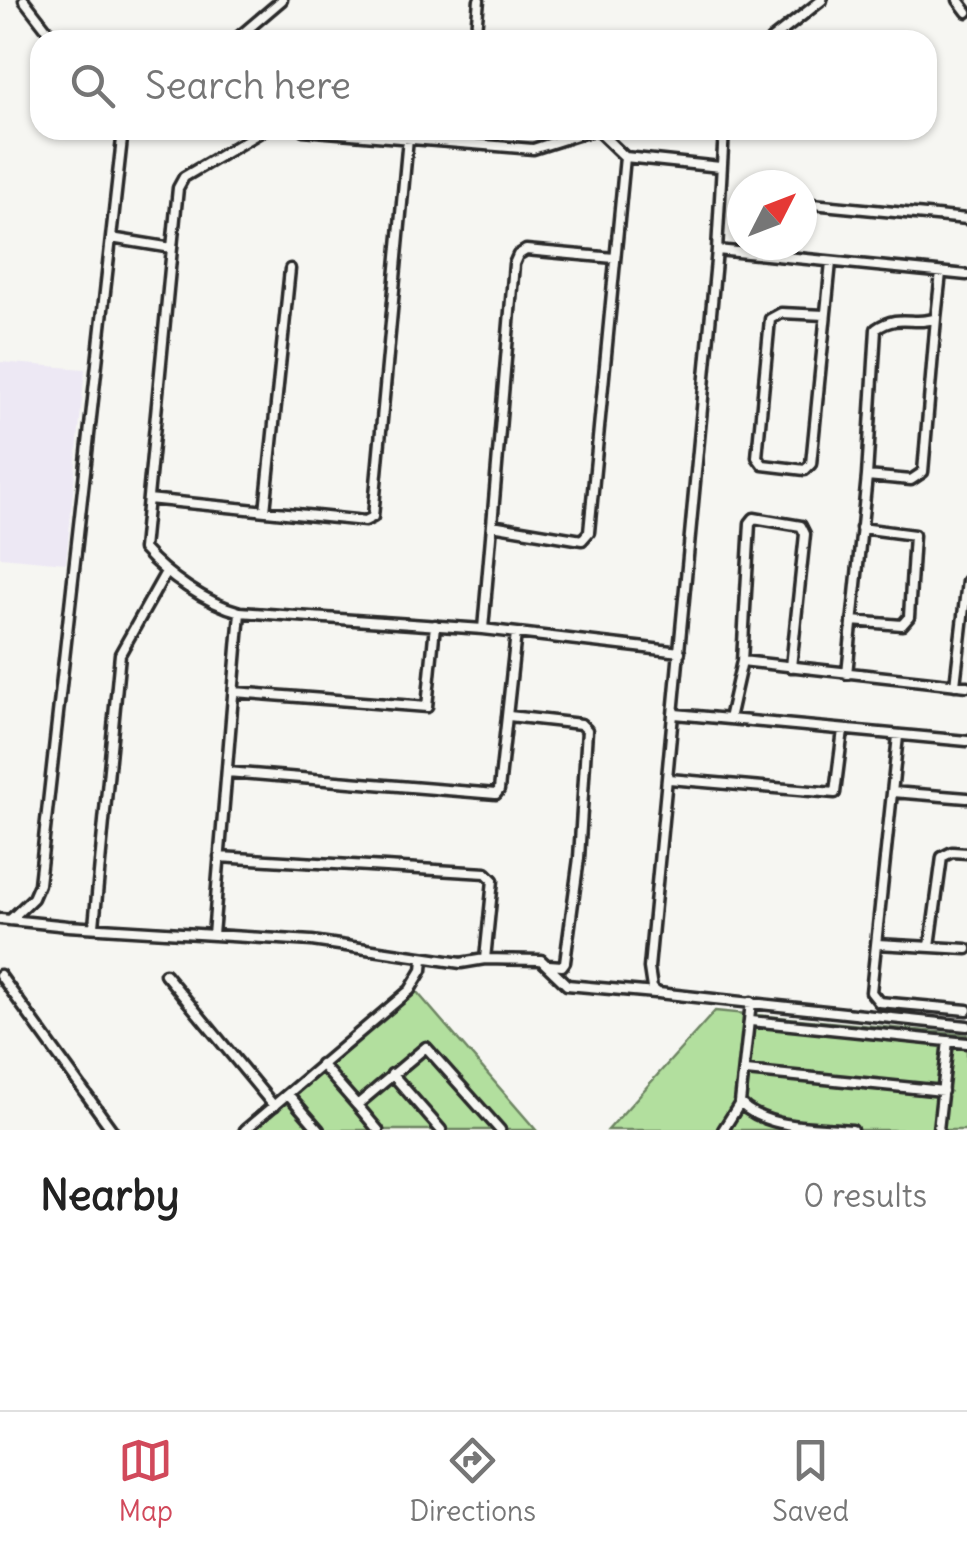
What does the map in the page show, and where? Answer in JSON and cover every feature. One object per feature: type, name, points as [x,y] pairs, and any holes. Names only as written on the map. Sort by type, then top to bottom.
[{"type":"street","points":[[24,0],[47,30]]},
{"type":"street","points":[[248,30],[282,0]]},
{"type":"street","points":[[476,30],[479,0]]},
{"type":"street","points":[[784,30],[822,0]]},
{"type":"street","points":[[958,0],[967,12]]},
{"type":"street","points":[[5,920],[33,898],[39,884],[122,140]]},
{"type":"street","points":[[247,140],[184,177],[178,188],[144,549],[166,572],[240,612],[483,629],[680,652]]},
{"type":"street","points":[[148,499],[365,521],[373,517],[408,140]]},
{"type":"street","points":[[430,140],[532,148],[560,140]]},
{"type":"street","points":[[606,140],[626,157],[720,166]]},
{"type":"street","points":[[658,993],[652,988],[650,968],[717,250],[723,140]]},
{"type":"street","points":[[492,524],[582,540],[587,537],[626,157]]},
{"type":"street","points":[[817,205],[967,220]]},
{"type":"street","points":[[111,238],[172,248]]},
{"type":"street","points":[[483,629],[514,264],[526,250],[614,258]]},
{"type":"street","points":[[717,250],[727,251]]},
{"type":"street","points":[[814,260],[967,275]]},
{"type":"street","points":[[824,314],[780,313],[770,319],[757,457],[763,464],[805,470],[811,464],[832,262]]},
{"type":"street","points":[[265,512],[290,269]]},
{"type":"street","points":[[867,476],[911,480],[922,472],[940,273]]},
{"type":"street","points":[[847,674],[867,476],[876,329],[891,320],[936,318]]},
{"type":"street","points":[[729,719],[742,661],[750,523],[754,518],[801,526],[805,534],[790,667]]},
{"type":"street","points":[[852,621],[902,625],[909,617],[914,535],[861,528]]},
{"type":"street","points":[[94,926],[120,654],[141,610],[166,572]]},
{"type":"street","points":[[955,685],[967,581]]},
{"type":"street","points":[[213,935],[240,612]]},
{"type":"street","points":[[234,692],[427,707],[435,626]]},
{"type":"street","points":[[227,772],[496,794],[500,790],[516,633]]},
{"type":"street","points":[[742,661],[967,686]]},
{"type":"street","points":[[675,714],[967,741]]},
{"type":"street","points":[[509,716],[580,724],[587,730],[579,858],[566,962],[562,966],[548,965]]},
{"type":"street","points":[[669,779],[835,793],[843,730]]},
{"type":"street","points":[[898,736],[871,992],[879,1002],[967,1010]]},
{"type":"street","points":[[893,792],[967,798]]},
{"type":"street","points":[[930,946],[942,857],[952,852],[967,853]]},
{"type":"street","points":[[219,856],[486,873],[493,880],[485,959]]},
{"type":"street","points":[[5,920],[312,941],[461,963],[485,959],[541,960],[567,985],[967,1026]]},
{"type":"street","points":[[877,944],[967,949]]},
{"type":"street","points":[[252,1128],[410,990],[424,959]]},
{"type":"street","points":[[165,974],[274,1106]]},
{"type":"street","points":[[0,975],[112,1130]]},
{"type":"street","points":[[723,1130],[740,1103],[751,1002]]},
{"type":"street","points":[[751,1022],[967,1043]]},
{"type":"street","points":[[938,1130],[948,1042]]},
{"type":"street","points":[[356,1106],[420,1049],[431,1050],[500,1130]]},
{"type":"street","points":[[321,1064],[378,1130]]},
{"type":"street","points":[[746,1070],[943,1092]]},
{"type":"street","points":[[392,1074],[440,1130]]},
{"type":"street","points":[[288,1094],[319,1130]]},
{"type":"street","points":[[740,1103],[749,1112],[772,1122],[852,1130]]},
{"type":"shaded area","points":[[0,362],[85,369],[66,563],[0,557]]},
{"type":"green space","points":[[410,984],[536,1130],[238,1130]]},
{"type":"green space","points":[[715,1011],[967,1035],[967,1130],[608,1130]]}]
